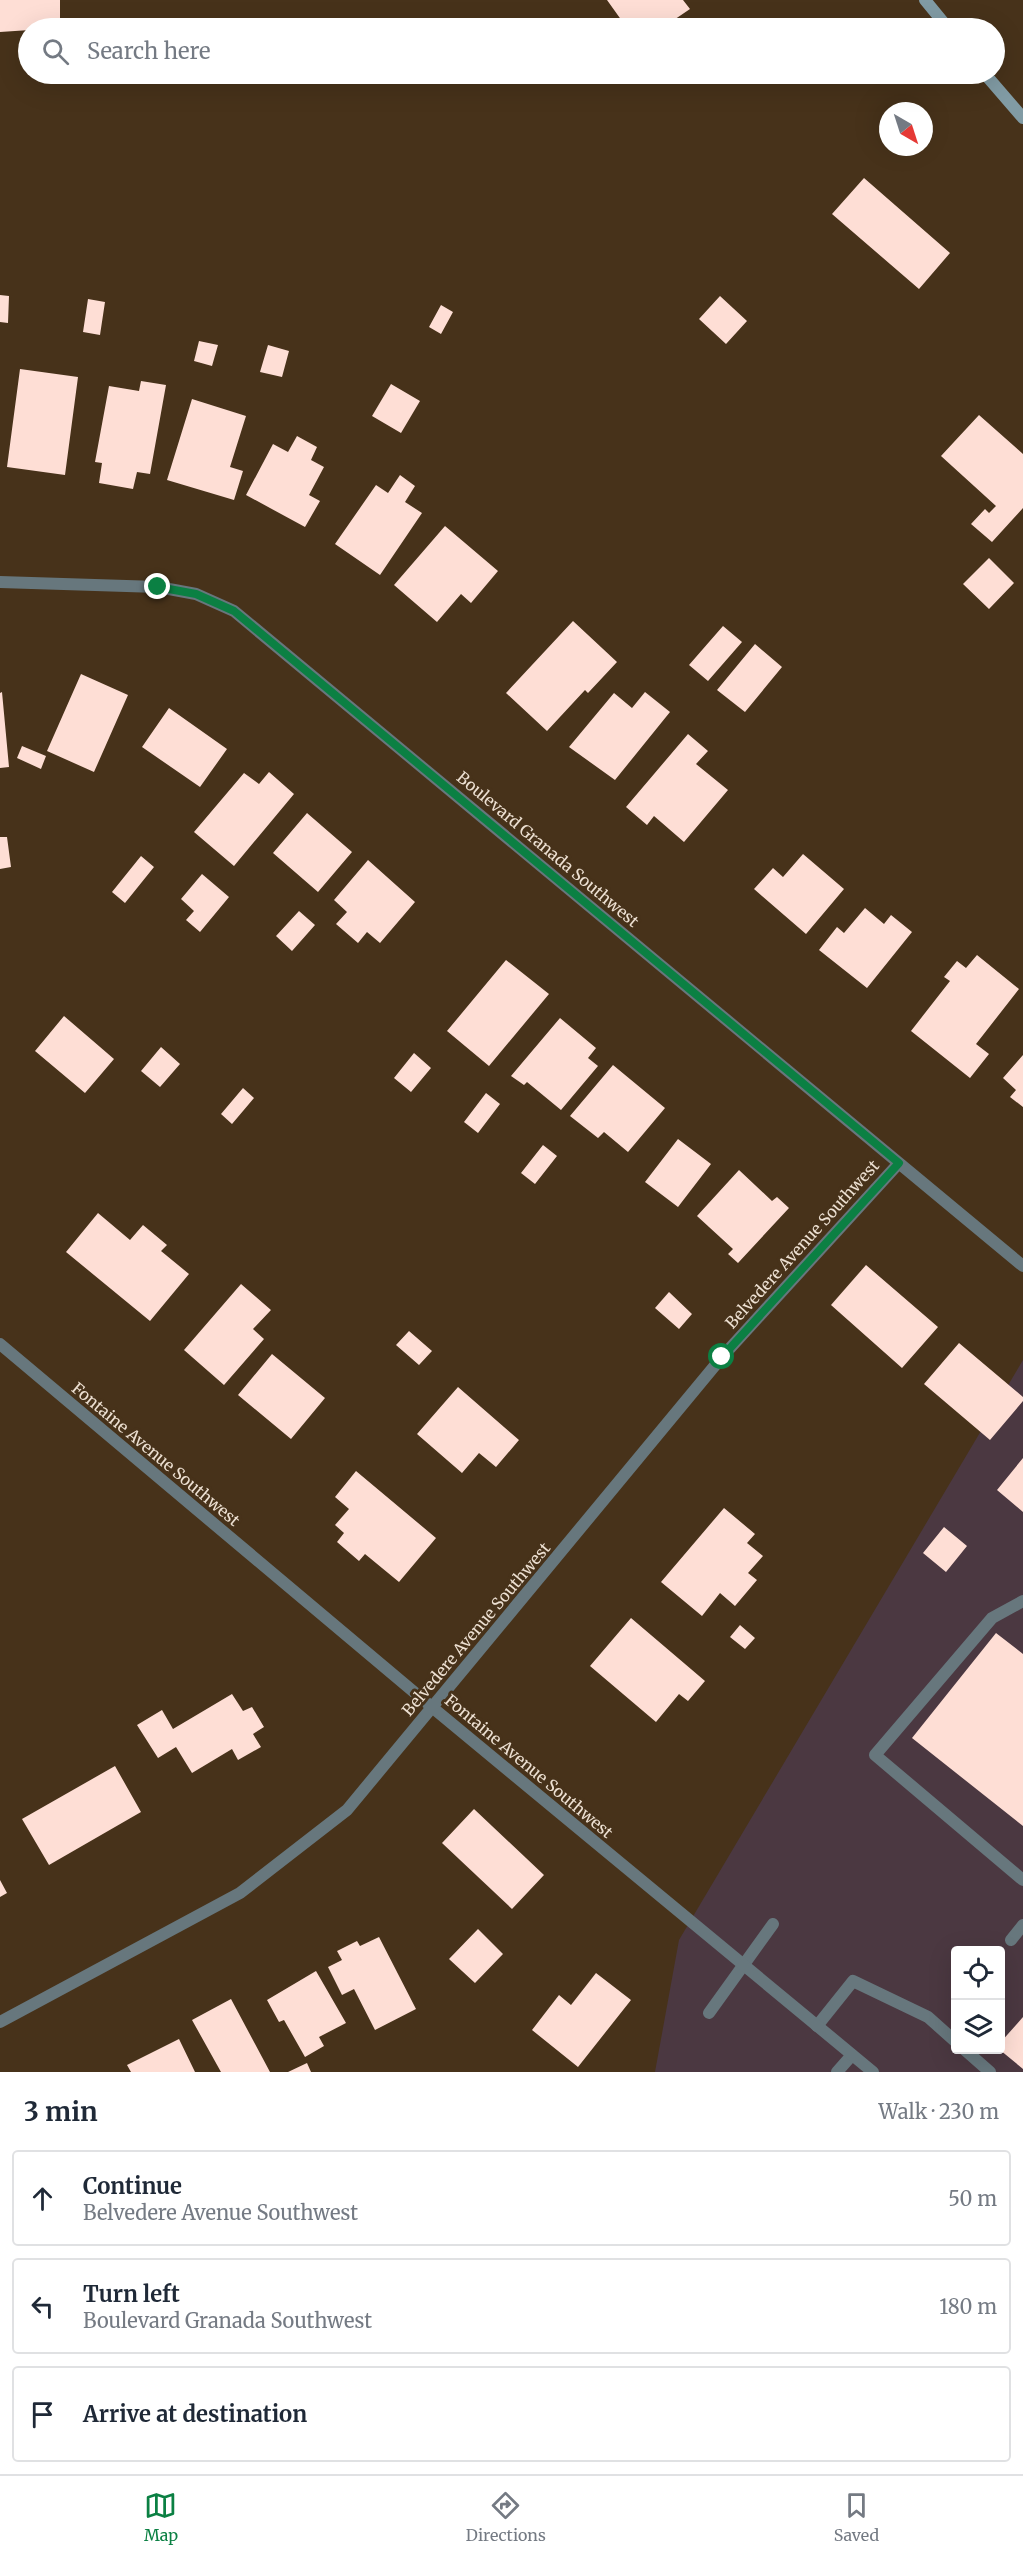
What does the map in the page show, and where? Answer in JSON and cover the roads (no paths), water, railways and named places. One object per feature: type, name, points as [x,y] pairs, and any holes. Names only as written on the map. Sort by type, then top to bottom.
[{"type":"street","points":[[925,0],[940,18]]},
{"type":"street","points":[[994,84],[1023,118]]},
{"type":"street","name":"Boulevard Granada Southwest","points":[[0,582],[158,587],[196,594],[234,611],[1023,1266]]},
{"type":"street","name":"Belvedere Avenue Southwest","points":[[0,2022],[240,1893],[347,1810],[722,1357],[899,1163]]},
{"type":"street","name":"Fontaine Avenue Southwest","points":[[0,1344],[433,1708],[873,2072]]},
{"type":"street","points":[[1023,1600],[992,1618],[876,1755],[1023,1880]]},
{"type":"street","points":[[709,2013],[774,1924]]},
{"type":"street","points":[[1011,1940],[1023,1925]]},
{"type":"street","points":[[817,2026],[853,1981],[928,2017],[951,2038]]},
{"type":"street","points":[[970,2054],[990,2072]]},
{"type":"street","points":[[837,2072],[852,2055]]}]
